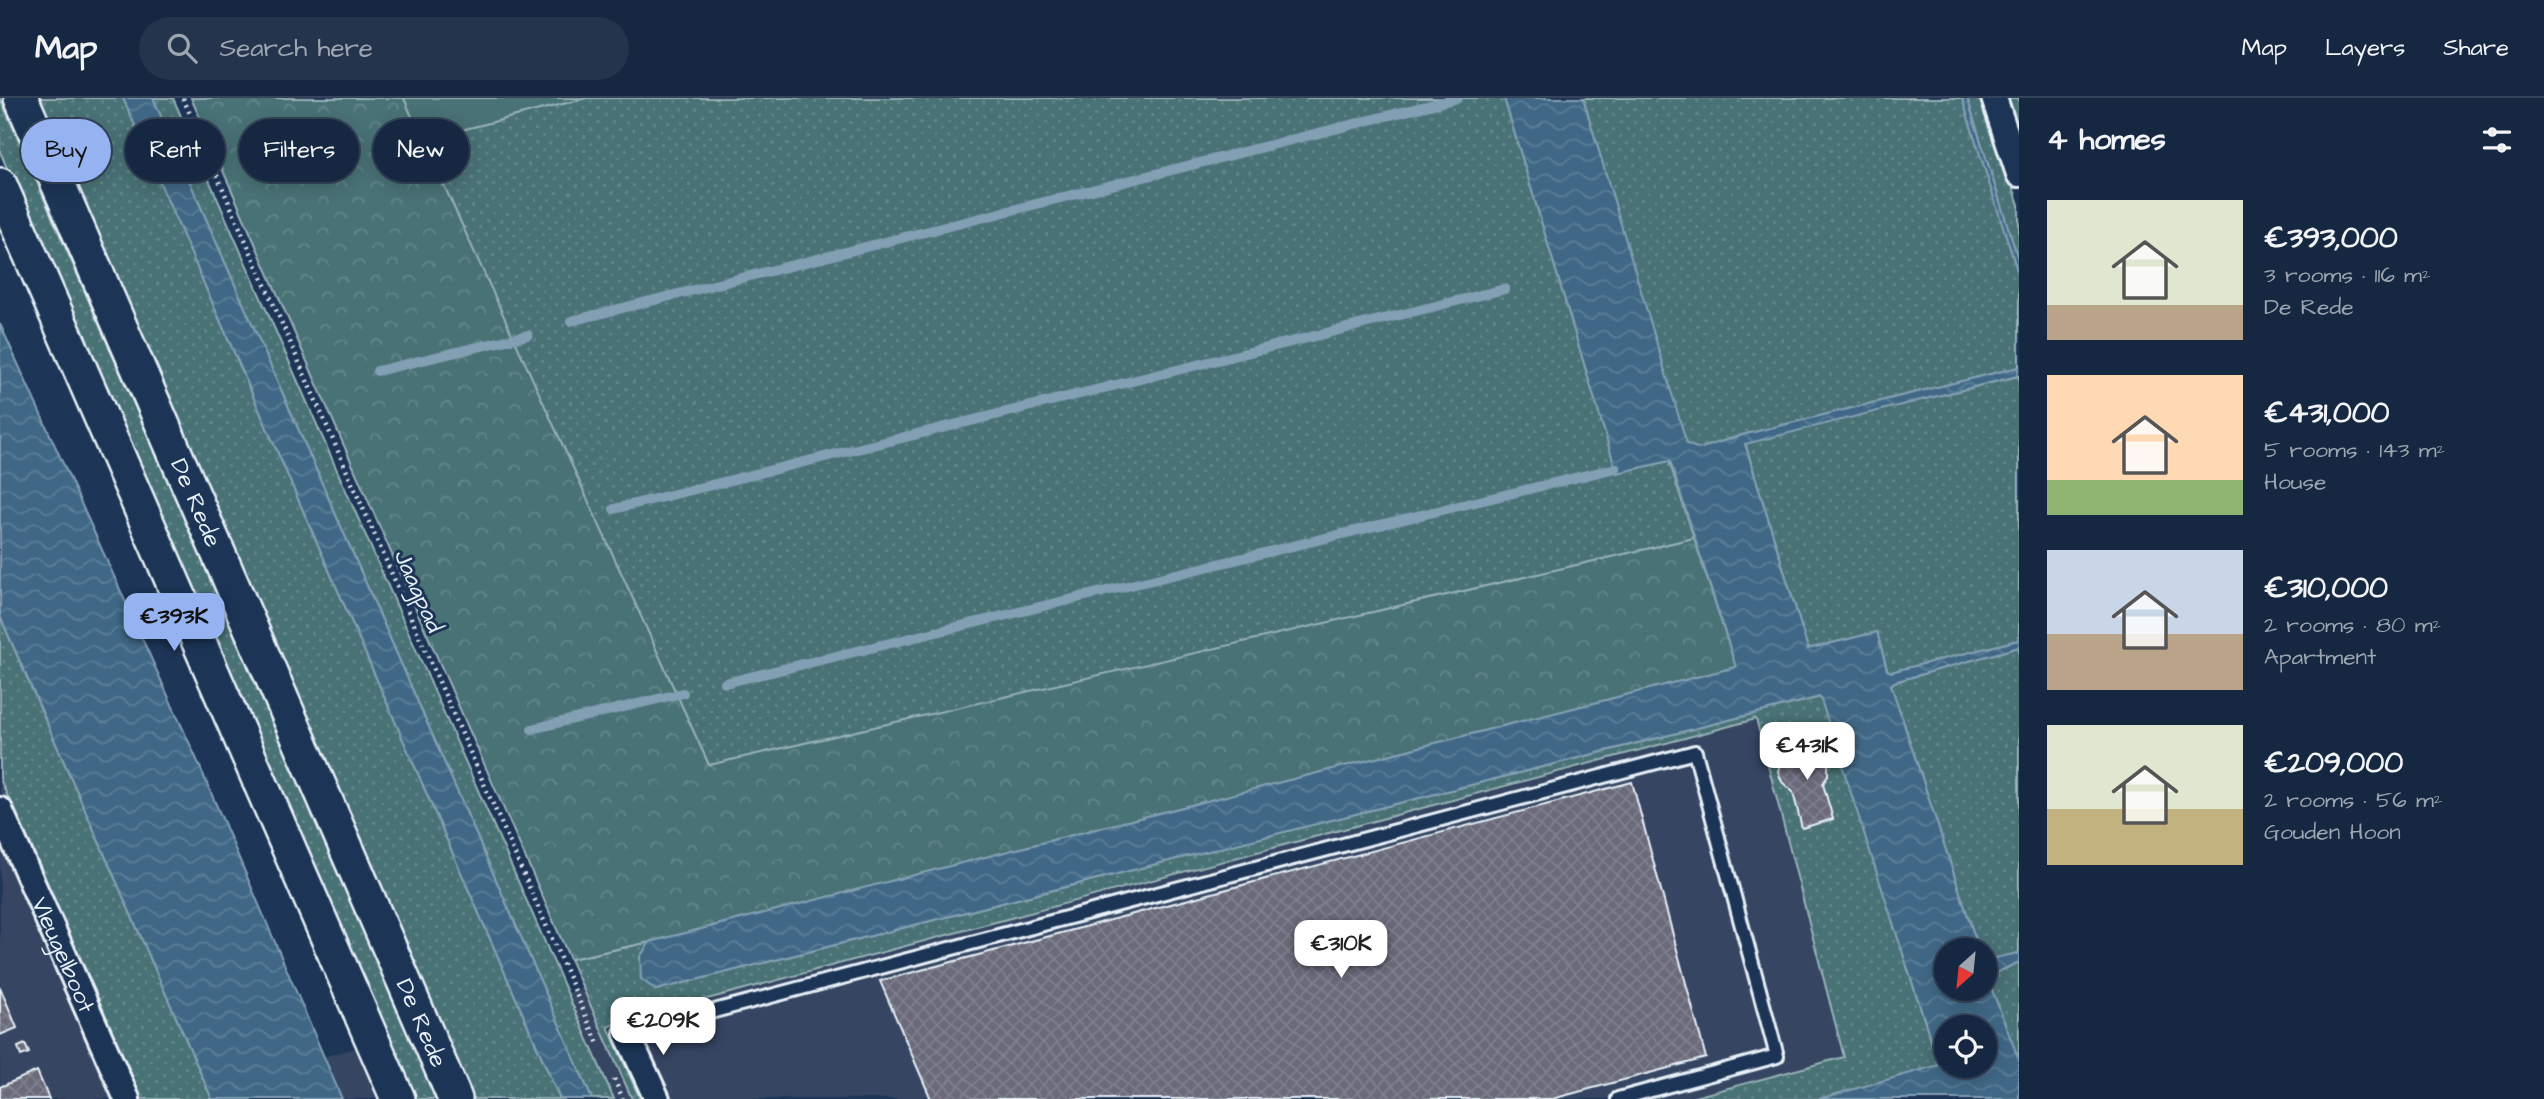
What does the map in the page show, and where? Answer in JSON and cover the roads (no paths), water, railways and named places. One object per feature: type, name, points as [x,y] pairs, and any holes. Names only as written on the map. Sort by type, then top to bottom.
[{"type":"main road","name":"De Rede","points":[[21,98],[455,1099]]},
{"type":"main road","points":[[0,185],[398,1099]]},
{"type":"street","points":[[1994,98],[2019,174]]},
{"type":"street","name":"Vleugelboot","points":[[0,810],[127,1099]]},
{"type":"street","points":[[627,1034],[657,1099]]},
{"type":"lane","points":[[627,1034],[1695,751],[1777,1056],[1618,1099]]},
{"type":"water","points":[[123,98],[153,98],[162,119],[132,119]]},
{"type":"water","points":[[1504,98],[1583,98],[1687,444],[1699,449],[1742,435],[2019,367],[2017,376],[1745,444],[1808,649],[1877,632],[1887,670],[1891,672],[2019,640],[2019,647],[1891,685],[1975,938],[1934,938],[1934,1001],[1996,1001],[2019,1060],[2019,1099],[1819,1099],[1934,1066],[1934,1078],[1997,1078],[1997,1015],[1934,1015],[1934,1050],[1820,697],[656,990],[641,979],[640,957],[650,942],[1736,667],[1670,461],[1617,473]]},
{"type":"water","points":[[1962,98],[1967,98],[2019,262],[2019,276]]},
{"type":"water","points":[[160,182],[190,182],[592,1099],[560,1099]]},
{"type":"water","points":[[0,324],[197,760],[342,1099],[212,1099],[0,616]]},
{"type":"water","points":[[2019,953],[2019,962],[1997,972],[1997,958]]},
{"type":"waterway","points":[[571,321],[1458,98]]},
{"type":"waterway","points":[[614,509],[1505,289]]},
{"type":"waterway","points":[[377,371],[528,335]]},
{"type":"waterway","points":[[725,683],[1616,468]]},
{"type":"waterway","points":[[532,729],[683,693]]}]
